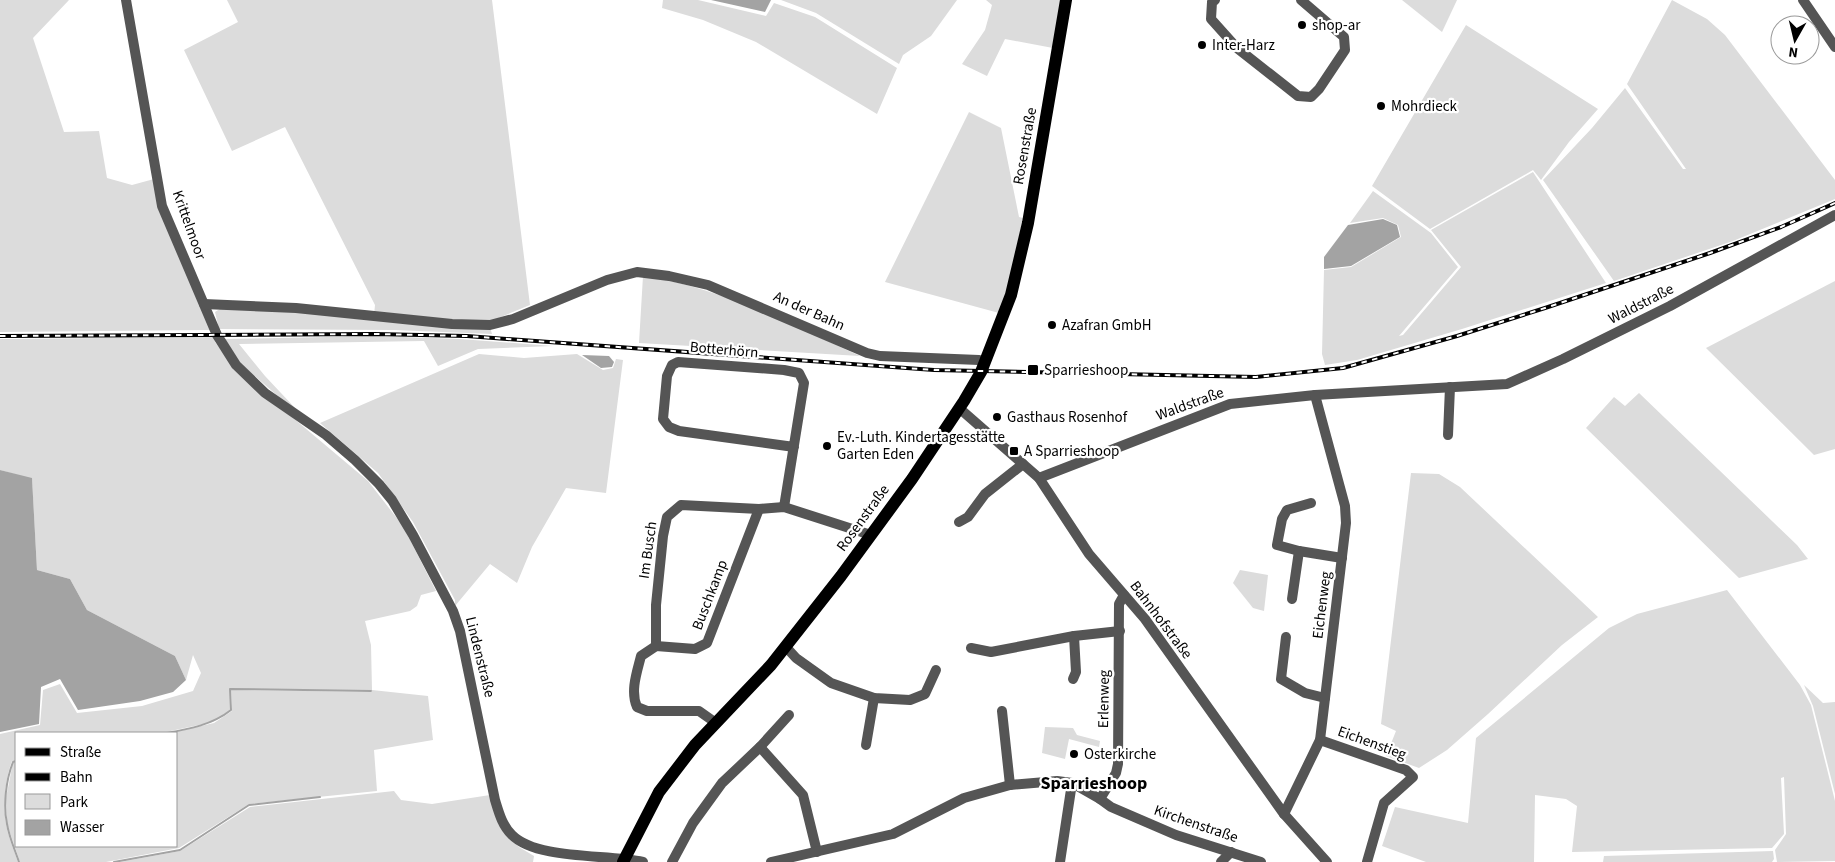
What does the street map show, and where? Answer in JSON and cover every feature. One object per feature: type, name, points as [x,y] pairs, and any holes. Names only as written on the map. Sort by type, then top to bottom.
[{"type":"main road","name":"Rosenstraße","points":[[624,860],[659,792],[695,745],[786,647],[871,535],[912,479],[959,408],[985,362],[1011,294],[1028,223],[1066,0]]},
{"type":"street","name":"Krittelmoor","points":[[126,0],[162,206],[217,335],[236,365],[265,393],[303,419]]},
{"type":"street","points":[[1212,1],[1211,18],[1237,48],[1298,96],[1311,97],[1319,89],[1344,50],[1344,37],[1301,0]]},
{"type":"street","points":[[1803,0],[1835,47]]},
{"type":"street","name":"Waldstraße","points":[[1039,478],[1230,404],[1315,395],[1507,384],[1670,306],[1835,215]]},
{"type":"street","name":"An der Bahn","points":[[204,304],[296,308],[452,324],[490,325],[513,319],[608,280],[636,272],[669,276],[708,285],[868,354],[980,360],[985,362]]},
{"type":"street","name":"Botterhörn","points":[[784,507],[794,447],[804,383],[799,373],[784,370],[678,362],[672,365],[667,376],[662,419],[669,427],[794,447]]},
{"type":"street","points":[[1448,435],[1450,388]]},
{"type":"street","name":"Eichenweg","points":[[1284,814],[1320,740],[1346,523],[1345,506],[1315,395]]},
{"type":"street","name":"Bahnhofstraße","points":[[959,408],[1039,478],[1089,554],[1145,619],[1284,814],[1326,862]]},
{"type":"street","name":"Lindenstraße","points":[[303,419],[355,460],[392,500],[413,534],[453,611],[465,647],[495,800],[501,820],[512,835],[528,846],[546,852],[624,860]]},
{"type":"street","points":[[959,522],[968,517],[986,494],[1024,464]]},
{"type":"street","points":[[1311,503],[1287,510],[1282,519],[1277,545],[1299,551],[1342,558]]},
{"type":"street","name":"Im Busch","points":[[656,646],[657,595],[663,536],[667,517],[681,505],[759,509],[784,507],[871,535]]},
{"type":"street","name":"Buschkamp","points":[[656,646],[695,649],[707,643],[759,509]]},
{"type":"street","points":[[1292,599],[1299,551]]},
{"type":"street","name":"Erlenweg","points":[[1100,799],[1116,773],[1118,764],[1120,604],[1124,595]]},
{"type":"street","points":[[971,648],[991,652],[1074,636],[1120,631]]},
{"type":"street","points":[[1073,679],[1076,672],[1074,636]]},
{"type":"street","points":[[1286,637],[1281,679],[1305,693],[1325,698]]},
{"type":"street","points":[[656,646],[641,656],[634,681],[637,707],[647,711],[699,711],[716,723]]},
{"type":"street","points":[[786,647],[796,658],[831,683],[874,698],[910,700],[925,694],[936,670]]},
{"type":"street","points":[[866,745],[874,698]]},
{"type":"street","points":[[1002,712],[1010,785]]},
{"type":"street","points":[[672,862],[693,823],[722,783],[760,747],[789,715]]},
{"type":"street","name":"Eichenstieg","points":[[1320,740],[1406,770],[1412,777],[1384,803],[1367,862]]},
{"type":"street","points":[[760,747],[804,795],[817,852]]},
{"type":"street","name":"Kirchenstraße","points":[[770,862],[893,834],[964,798],[1010,785],[1057,781],[1072,783],[1112,807],[1176,835],[1261,862]]},
{"type":"street","points":[[1060,862],[1072,783]]},
{"type":"street","points":[[1222,862],[1231,852]]},
{"type":"street","points":[[624,860],[643,862]]},
{"type":"green space","points":[[0,0],[69,0],[33,38],[64,132],[99,131],[107,178],[132,185],[154,179],[211,330],[0,332]]},
{"type":"green space","points":[[227,0],[492,0],[530,305],[491,321],[451,321],[374,315],[375,305],[285,127],[232,151],[184,50],[238,22]]},
{"type":"green space","points":[[663,0],[698,0],[766,16],[774,3],[815,17],[897,68],[877,114],[756,42],[703,20],[662,8]]},
{"type":"green space","points":[[781,0],[957,0],[931,36],[903,55],[899,64],[816,13]]},
{"type":"green space","points":[[986,0],[1061,0],[1053,48],[1005,39],[987,76],[962,64],[985,30],[992,5]]},
{"type":"green space","points":[[1402,0],[1457,0],[1442,32]]},
{"type":"green space","points":[[1672,0],[1707,19],[1725,35],[1835,180],[1835,199],[1733,241],[1614,281],[1543,180],[1592,128],[1625,88],[1683,169],[1686,169],[1627,84]]},
{"type":"green space","points":[[1466,25],[1598,109],[1569,142],[1541,180],[1533,170],[1430,229],[1372,186]]},
{"type":"green space","points":[[969,112],[1001,128],[1019,217],[1023,218],[1007,292],[999,313],[885,282]]},
{"type":"green space","points":[[1533,172],[1606,283],[1357,360],[1325,365],[1322,354],[1324,270],[1351,267],[1401,237],[1398,225],[1383,218],[1350,223],[1373,191],[1431,233],[1458,267],[1399,336],[1403,335],[1461,267],[1431,230]]},
{"type":"green space","points":[[643,276],[672,281],[727,298],[754,308],[860,356],[639,343]]},
{"type":"green space","points":[[1835,281],[1835,449],[1814,455],[1706,348]]},
{"type":"green space","points":[[223,307],[490,327],[492,334],[394,330],[219,329],[215,312]]},
{"type":"green space","points":[[375,336],[460,339],[553,346],[478,349],[438,366],[424,341],[239,344],[265,376],[296,409],[288,405],[240,363],[225,339]]},
{"type":"green space","points":[[214,337],[215,342],[235,369],[368,481],[403,526],[436,591],[421,595],[417,606],[410,611],[365,621],[371,645],[372,690],[428,696],[433,740],[374,750],[377,791],[249,804],[179,848],[106,862],[20,862],[7,824],[6,798],[13,762],[15,762],[15,847],[178,847],[178,732],[175,732],[214,723],[232,711],[231,690],[372,691],[230,689],[230,710],[213,722],[166,732],[15,732],[15,761],[12,761],[5,792],[5,816],[7,829],[18,862],[0,862],[0,734],[40,725],[43,690],[60,684],[77,713],[142,706],[193,691],[201,673],[193,655],[186,680],[175,656],[87,610],[70,579],[37,570],[32,479],[0,470],[0,339]]},
{"type":"green space","points":[[479,354],[524,358],[577,354],[603,370],[613,368],[616,359],[623,360],[606,493],[566,488],[532,547],[517,583],[490,564],[455,606],[455,600],[413,522],[378,473],[320,423]]},
{"type":"green space","points":[[1639,393],[1797,545],[1808,559],[1739,578],[1586,428],[1614,397],[1625,406]]},
{"type":"green space","points":[[1411,473],[1439,474],[1460,487],[1598,617],[1562,645],[1447,750],[1419,768],[1386,756],[1396,731],[1381,724]]},
{"type":"green space","points":[[1240,570],[1268,575],[1264,611],[1253,608],[1233,583]]},
{"type":"green space","points":[[1727,590],[1800,685],[1811,705],[1835,801],[1835,861],[1777,862],[1775,850],[1786,834],[1784,777],[1781,778],[1784,834],[1772,848],[1572,852],[1577,806],[1566,799],[1535,795],[1534,862],[1426,862],[1382,846],[1395,807],[1468,823],[1476,738],[1609,628],[1637,614]]},
{"type":"green space","points":[[1804,685],[1823,703],[1835,702],[1835,794],[1813,706]]},
{"type":"green space","points":[[1045,727],[1073,728],[1077,735],[1100,741],[1099,747],[1069,739],[1065,759],[1042,753]]},
{"type":"green space","points":[[394,791],[401,800],[432,804],[490,795],[499,825],[519,847],[534,856],[533,862],[120,862],[180,851],[250,807]]},
{"type":"green space","points":[[1773,851],[1774,859],[1772,862],[1603,862],[1604,856]]},
{"type":"water","points":[[711,0],[771,0],[765,12]]},
{"type":"water","points":[[1383,219],[1397,225],[1400,237],[1351,266],[1324,269],[1324,257],[1348,225]]},
{"type":"water","points":[[582,355],[609,356],[614,362],[612,367],[601,368]]},
{"type":"water","points":[[0,470],[32,478],[37,570],[70,579],[87,610],[175,656],[186,680],[173,692],[140,701],[78,710],[60,679],[41,687],[39,724],[0,732]]},
{"type":"waterway","points":[[172,732],[200,726],[231,710],[230,689],[371,691]]},
{"type":"waterway","points":[[15,761],[13,762],[9,777],[5,809],[9,834],[19,862]]},
{"type":"waterway","points":[[114,862],[180,850],[249,805],[320,797]]},
{"type":"railway","points":[[0,336],[374,334],[467,336],[934,370],[1256,377],[1343,368],[1457,336],[1710,253],[1781,227],[1835,203]]},
{"type":"place","name":"shop-ar","points":[[1302,25]]},
{"type":"place","name":"Inter-Harz","points":[[1202,45]]},
{"type":"place","name":"Mohrdieck","points":[[1381,106]]},
{"type":"place","name":"Azafran GmbH","points":[[1052,325]]},
{"type":"place","name":"Sparrieshoop","points":[[1033,370]]},
{"type":"place","name":"Gasthaus Rosenhof","points":[[997,417]]},
{"type":"place","name":"Ev.-Luth. Kindertagesstätte Garten Eden","points":[[827,446]]},
{"type":"place","name":"A Sparrieshoop","points":[[1014,451]]},
{"type":"place","name":"Osterkirche","points":[[1074,754]]},
{"type":"district","name":"Sparrieshoop","points":[[1094,783]]}]
